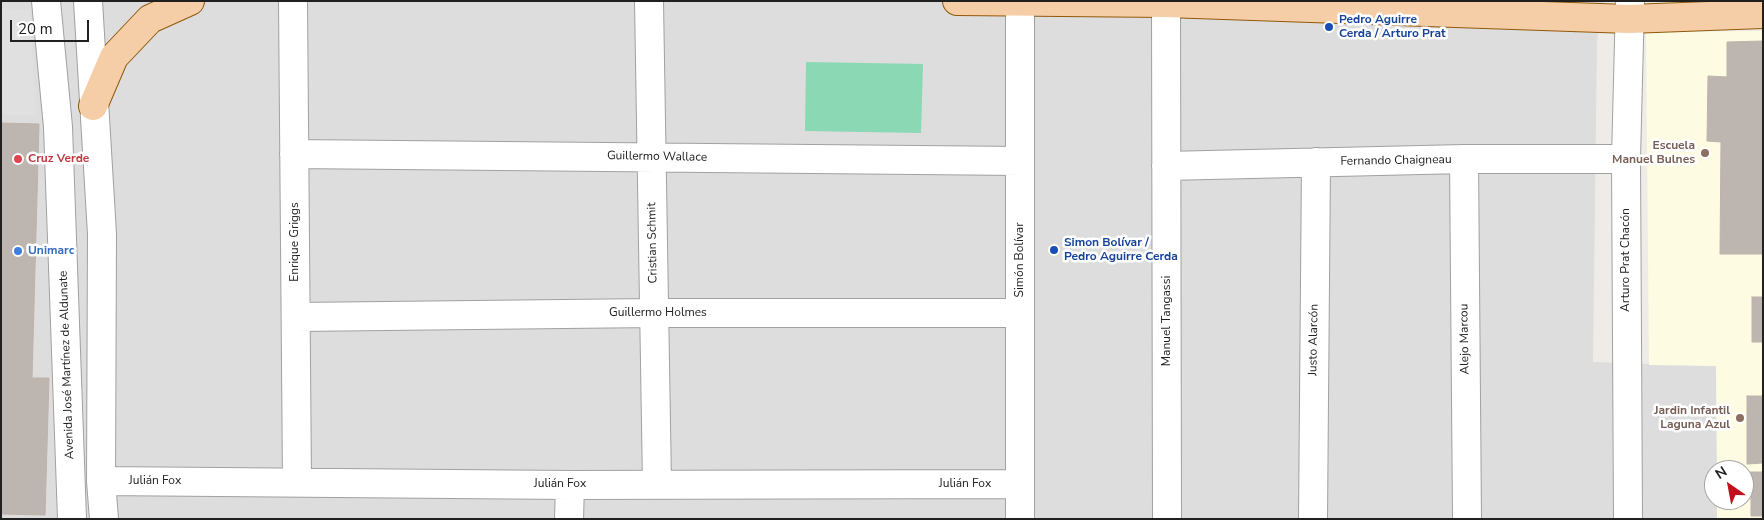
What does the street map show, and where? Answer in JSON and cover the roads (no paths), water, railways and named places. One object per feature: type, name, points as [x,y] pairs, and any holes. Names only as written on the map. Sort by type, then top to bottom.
[{"type":"main road","points":[[93,106],[114,57],[150,19],[190,1]]},
{"type":"main road","points":[[957,1],[1630,10],[1763,14]]},
{"type":"street","name":"Avenida José Martínez de Aldunate","points":[[46,1],[58,127],[72,519]]},
{"type":"street","points":[[88,1],[102,234],[101,481],[104,519]]},
{"type":"street","name":"Enrique Griggs","points":[[293,1],[297,482]]},
{"type":"street","name":"Cristian Schmit","points":[[650,1],[657,484]]},
{"type":"street","name":"Simón Bolívar","points":[[1020,2],[1020,519]]},
{"type":"street","name":"Manuel Tangassi","points":[[1166,3],[1167,519]]},
{"type":"street","name":"Arturo Prat Chacón","points":[[1628,519],[1626,159],[1630,10]]},
{"type":"street","name":"Guillermo Wallace","points":[[294,154],[1020,161]]},
{"type":"street","name":"Fernando Chaigneau","points":[[1166,166],[1464,159],[1626,159]]},
{"type":"street","name":"Alejo Marcou","points":[[1464,159],[1467,519]]},
{"type":"street","name":"Justo Alarcón","points":[[1312,519],[1316,162]]},
{"type":"street","name":"Guillermo Holmes","points":[[296,317],[654,313],[1020,313]]},
{"type":"street","name":"Julián Fox","points":[[101,481],[570,485],[1020,484]]},
{"type":"street","points":[[569,519],[570,485]]},
{"type":"place","name":"Pedro Aguirre Cerda / Arturo Prat","points":[[1329,27]]},
{"type":"place","name":"Escuela Manuel Bulnes","points":[[1705,153]]},
{"type":"place","name":"Cruz Verde","points":[[18,159]]},
{"type":"place","name":"Simon Bolívar / Pedro Aguirre Cerda","points":[[1054,250]]},
{"type":"place","name":"Unimarc","points":[[18,251]]},
{"type":"place","name":"Jardin Infantil Laguna Azul","points":[[1740,418]]}]
